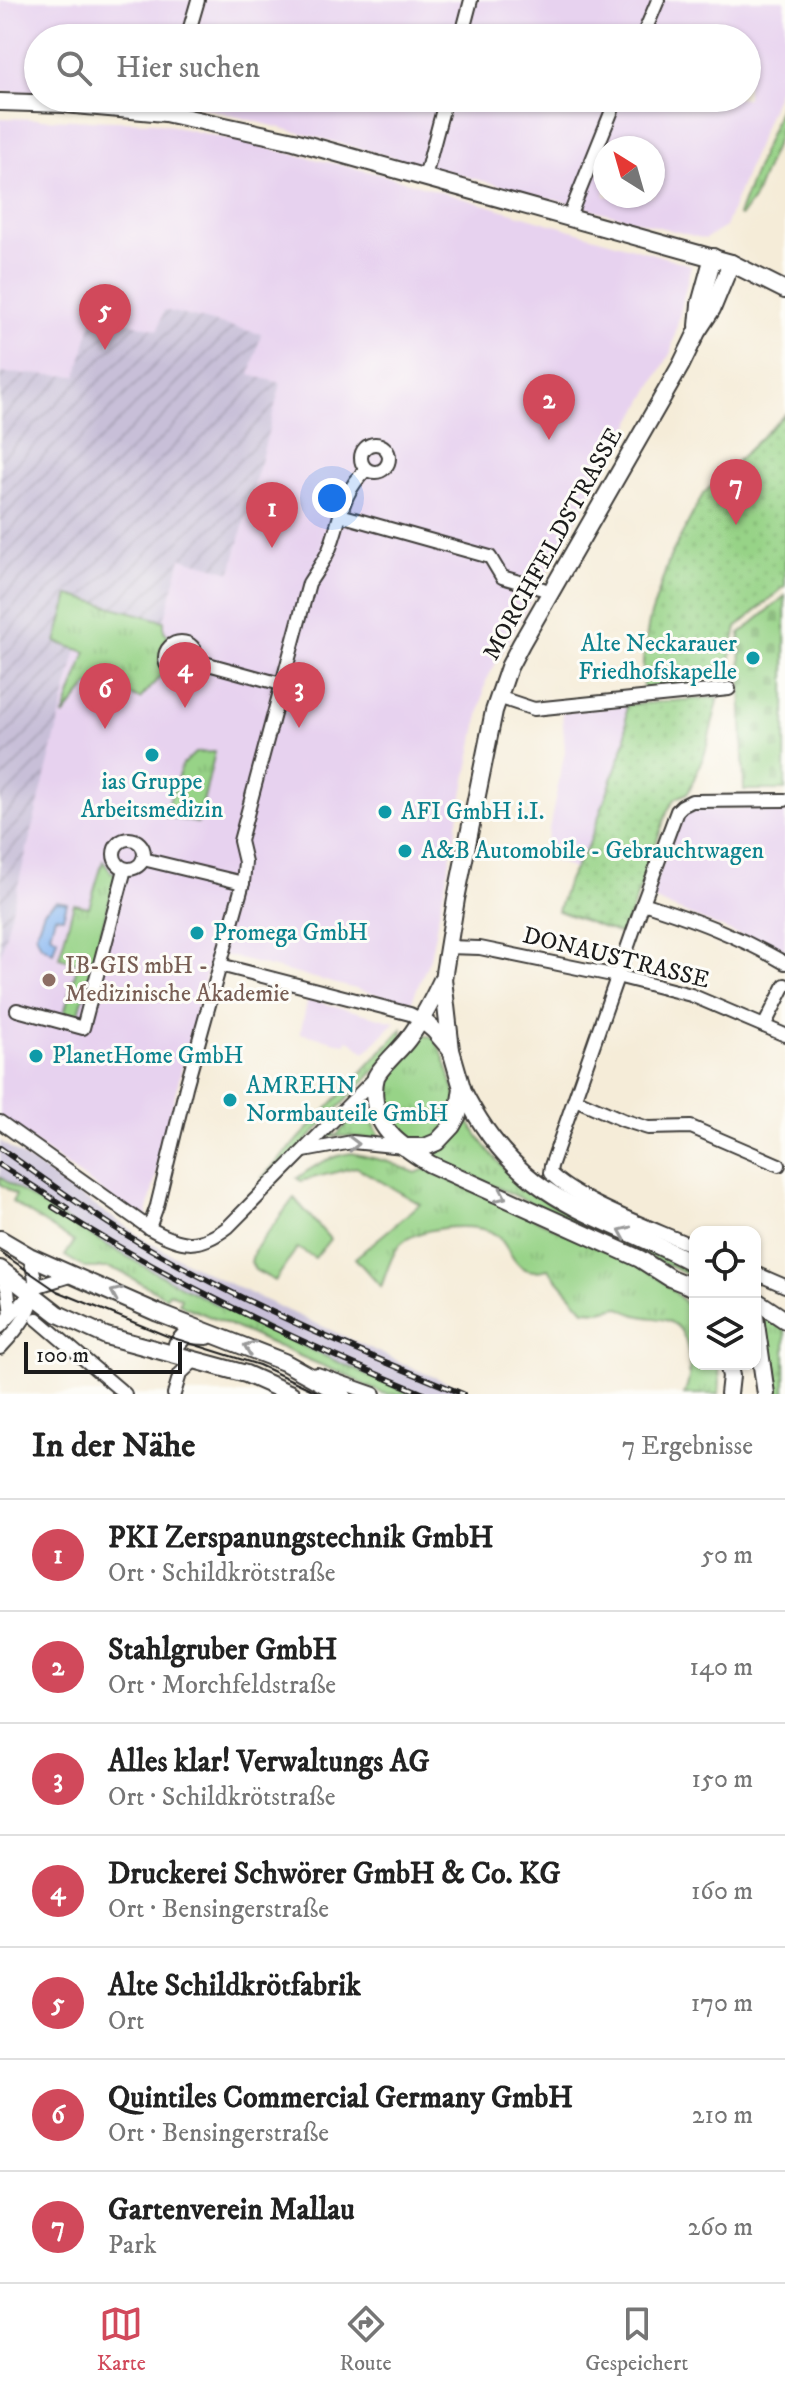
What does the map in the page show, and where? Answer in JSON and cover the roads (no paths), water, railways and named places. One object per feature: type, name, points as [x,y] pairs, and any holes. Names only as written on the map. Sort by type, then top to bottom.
[{"type":"main road","points":[[0,102],[24,103]]},
{"type":"main road","points":[[190,112],[713,257],[785,290]]},
{"type":"main road","name":"MORCHFELDSTRASSE","points":[[697,332],[700,304],[713,257]]},
{"type":"main road","name":"MORCHFELDSTRASSE","points":[[689,1261],[585,1214],[535,1184],[491,1139],[462,1088],[451,1050],[443,979],[484,756],[498,697],[509,667],[661,402],[712,309],[731,263]]},
{"type":"main road","name":"MORCHFELDSTRASSE","points":[[377,1076],[410,1038],[443,979]]},
{"type":"main road","name":"MORCHFELDSTRASSE","points":[[422,1020],[451,1050]]},
{"type":"main road","points":[[377,1076],[374,1095],[376,1114],[387,1132],[404,1147],[430,1164],[640,1259],[670,1278],[693,1298]]},
{"type":"main road","points":[[404,1147],[425,1147],[445,1135],[458,1115],[462,1088]]},
{"type":"main road","points":[[0,1239],[29,1256],[212,1335],[264,1353],[342,1394]]},
{"type":"main road","points":[[0,1269],[58,1314],[106,1336],[246,1374],[291,1394]]},
{"type":"main road","points":[[670,1278],[689,1286]]},
{"type":"main road","points":[[761,1304],[785,1320]]},
{"type":"main road","points":[[175,1354],[177,1344],[185,1335],[212,1335]]},
{"type":"main road","points":[[761,1359],[766,1394]]},
{"type":"main road","points":[[729,1394],[730,1370]]},
{"type":"main road","points":[[754,1370],[759,1394]]},
{"type":"street","points":[[191,24],[198,0]]},
{"type":"street","points":[[465,24],[471,0]]},
{"type":"street","points":[[648,24],[658,0]]},
{"type":"street","points":[[425,177],[442,112]]},
{"type":"street","points":[[569,217],[611,112]]},
{"type":"street","points":[[149,1228],[243,883],[245,862],[240,841],[309,583],[328,553],[350,487],[366,470]]},
{"type":"street","points":[[340,515],[490,557],[502,577],[551,593]]},
{"type":"street","points":[[197,661],[281,684]]},
{"type":"street","points":[[498,697],[534,709],[729,689]]},
{"type":"street","points":[[689,1244],[584,1196],[550,1173],[677,811],[692,801],[785,800]]},
{"type":"street","points":[[134,839],[143,848],[143,859],[136,867],[125,869],[114,859],[113,850],[119,842],[134,839]]},
{"type":"street","points":[[143,859],[243,883]]},
{"type":"street","points":[[17,1010],[83,1028],[125,869]]},
{"type":"street","points":[[643,903],[710,925],[750,942],[785,963]]},
{"type":"street","name":"DONAUSTRASSE","points":[[448,942],[465,940],[480,948],[617,976],[691,995],[785,1035]]},
{"type":"street","points":[[220,965],[422,1020]]},
{"type":"street","points":[[764,1026],[785,985]]},
{"type":"street","points":[[394,1010],[404,1022],[410,1038]]},
{"type":"street","name":"MORCHFELDSTRASSE","points":[[320,1142],[377,1076]]},
{"type":"street","points":[[575,1099],[648,1128],[691,1127],[779,1165]]},
{"type":"street","points":[[0,1122],[149,1228],[179,1242],[203,1242],[214,1238],[304,1151],[320,1142],[404,1147]]},
{"type":"street","points":[[0,1348],[20,1325],[33,1293],[29,1256]]},
{"type":"street","points":[[0,1269],[8,1291],[11,1314]]},
{"type":"street","points":[[0,1327],[43,1283],[73,1275]]},
{"type":"street","points":[[761,1276],[785,1286]]},
{"type":"street","points":[[20,1325],[58,1314]]},
{"type":"street","points":[[37,1319],[125,1394]]},
{"type":"street","points":[[174,1394],[180,1374],[196,1359]]},
{"type":"street","points":[[300,1370],[374,1394]]},
{"type":"water","points":[[56,901],[67,903],[63,917],[55,916],[50,934],[57,938],[53,952],[41,945],[36,934],[44,911]]},
{"type":"tram line","points":[[0,1252],[57,1291],[167,1336],[259,1365],[321,1394]]},
{"type":"railway","points":[[0,1148],[113,1226],[189,1271],[305,1327],[463,1394]]},
{"type":"railway","points":[[0,1165],[67,1208]]},
{"type":"railway","points":[[53,1207],[235,1309],[424,1394]]},
{"type":"place","name":"Alte Schildkrötfabrik","points":[[105,350]]},
{"type":"place","name":"Stahlgruber GmbH","points":[[549,440]]},
{"type":"place","name":"Gartenverein Mallau","points":[[736,525]]},
{"type":"place","name":"PKI Zerspanungstechnik GmbH","points":[[272,548]]},
{"type":"place","name":"Alte Neckarauer Friedhofskapelle","points":[[753,658]]},
{"type":"place","name":"Druckerei Schwörer GmbH & Co. KG","points":[[185,708]]},
{"type":"place","name":"Alles klar! Verwaltungs AG","points":[[299,728]]},
{"type":"place","name":"Quintiles Commercial Germany GmbH","points":[[105,729]]},
{"type":"place","name":"ias Gruppe Arbeitsmedizin","points":[[152,755]]},
{"type":"place","name":"AFI GmbH i.I.","points":[[385,812]]},
{"type":"place","name":"A&B Automobile - Gebrauchtwagen","points":[[405,851]]},
{"type":"place","name":"Promega GmbH","points":[[197,933]]},
{"type":"place","name":"IB-GIS mbH - Medizinische Akademie","points":[[49,980]]},
{"type":"place","name":"PlanetHome GmbH","points":[[36,1056]]},
{"type":"place","name":"AMREHN Normbauteile GmbH","points":[[230,1100]]}]
